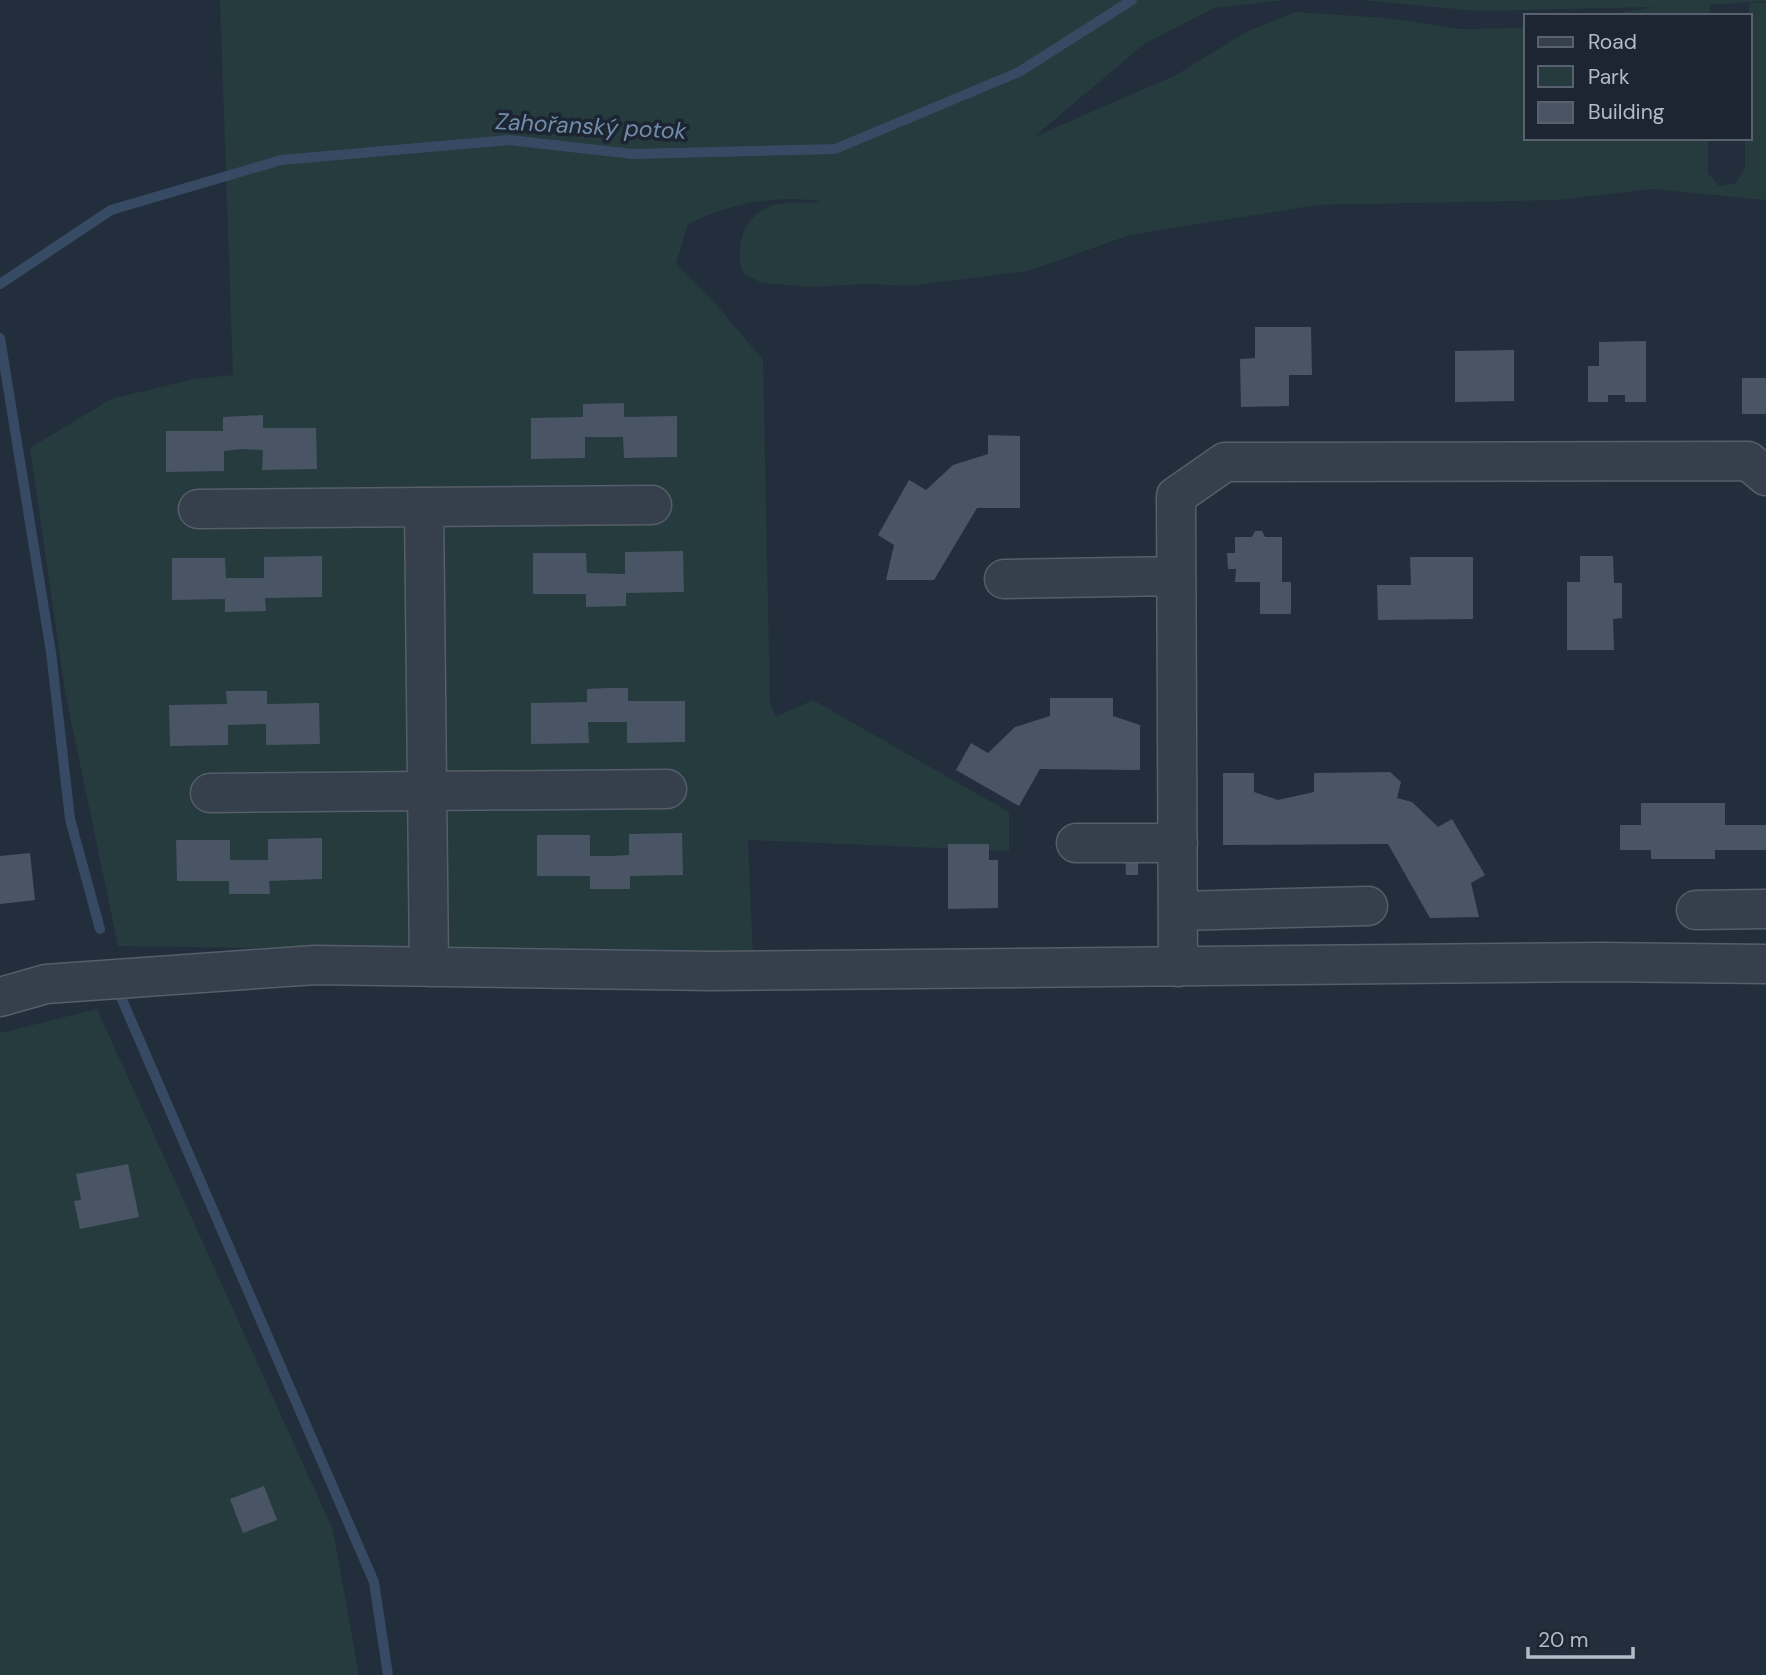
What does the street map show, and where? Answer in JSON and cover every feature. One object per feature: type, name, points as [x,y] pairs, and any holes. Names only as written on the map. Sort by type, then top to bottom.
[{"type":"street","points":[[1178,967],[1176,496],[1225,462],[1748,461],[1766,477]]},
{"type":"street","points":[[198,509],[652,505]]},
{"type":"street","points":[[424,507],[429,967]]},
{"type":"street","points":[[1004,579],[1177,576]]},
{"type":"street","points":[[210,793],[667,789]]},
{"type":"street","points":[[1076,843],[1178,843]]},
{"type":"street","points":[[1179,911],[1368,906]]},
{"type":"street","points":[[1696,910],[1766,909]]},
{"type":"street","points":[[0,997],[46,984],[315,965],[739,971],[1601,962],[1766,964]]},
{"type":"green space","points":[[220,0],[1286,0],[1214,8],[1144,44],[1034,137],[1176,75],[1246,32],[1295,12],[1387,18],[1461,29],[1524,28],[1524,140],[1708,140],[1708,173],[1719,186],[1736,183],[1745,168],[1745,140],[1752,140],[1752,14],[1749,14],[1749,3],[1766,3],[1766,200],[1652,189],[1557,200],[1317,205],[1130,235],[1028,271],[908,286],[867,284],[811,287],[762,283],[743,273],[740,261],[742,238],[752,219],[760,211],[788,202],[821,201],[785,199],[753,202],[721,210],[688,224],[676,264],[715,303],[763,360],[770,702],[776,717],[813,700],[1009,812],[1009,851],[748,840],[753,956],[118,946],[65,692],[30,448],[111,399],[194,379],[233,375]]},
{"type":"green space","points":[[1360,0],[1766,0],[1710,5],[1709,14],[1610,14],[1654,7],[1478,11]]},
{"type":"green space","points":[[97,1009],[333,1530],[359,1675],[0,1675],[0,1033]]},
{"type":"building","points":[[1255,327],[1311,327],[1312,375],[1289,375],[1289,406],[1241,407],[1240,359],[1255,358]]},
{"type":"building","points":[[1646,341],[1646,402],[1625,402],[1625,395],[1608,395],[1608,402],[1588,402],[1588,366],[1599,366],[1599,342]]},
{"type":"building","points":[[1514,350],[1514,401],[1455,402],[1455,351]]},
{"type":"building","points":[[1742,378],[1766,378],[1766,414],[1742,414]]},
{"type":"building","points":[[624,403],[624,417],[677,416],[677,457],[624,458],[623,437],[585,437],[585,458],[531,459],[531,418],[583,417],[583,404]]},
{"type":"building","points":[[263,415],[263,428],[316,428],[317,469],[262,470],[263,450],[243,449],[224,451],[224,471],[166,472],[166,431],[223,431],[223,417]]},
{"type":"building","points":[[988,435],[1020,436],[1020,508],[977,508],[934,580],[886,580],[894,545],[878,535],[909,480],[926,490],[953,465],[988,454]]},
{"type":"building","points":[[1255,531],[1262,531],[1265,537],[1282,537],[1282,582],[1291,582],[1291,614],[1260,614],[1260,582],[1235,582],[1236,569],[1228,569],[1227,553],[1235,553],[1235,537],[1252,537]]},
{"type":"building","points":[[683,551],[684,592],[626,593],[626,606],[586,607],[586,594],[533,594],[533,553],[586,553],[587,573],[625,574],[625,552]]},
{"type":"building","points":[[322,556],[322,597],[265,598],[266,611],[225,612],[225,599],[172,600],[172,558],[225,558],[226,578],[264,578],[264,557]]},
{"type":"building","points":[[1580,556],[1613,556],[1614,583],[1622,583],[1622,618],[1613,619],[1614,650],[1567,650],[1567,582],[1580,582]]},
{"type":"building","points":[[1410,557],[1473,557],[1473,619],[1378,620],[1377,585],[1411,585]]},
{"type":"building","points":[[628,688],[628,701],[685,701],[685,742],[627,743],[627,722],[588,722],[589,743],[531,744],[531,703],[587,702],[587,689]]},
{"type":"building","points":[[226,691],[267,691],[267,704],[319,703],[320,744],[266,745],[266,724],[228,725],[228,745],[170,746],[169,705],[227,704]]},
{"type":"building","points":[[1050,698],[1113,698],[1113,716],[1140,725],[1140,770],[1040,769],[1019,806],[956,770],[971,743],[988,753],[1015,727],[1050,716]]},
{"type":"building","points":[[1390,772],[1401,782],[1397,798],[1412,802],[1438,827],[1452,819],[1485,875],[1471,883],[1479,917],[1430,918],[1388,844],[1223,845],[1223,773],[1254,773],[1254,792],[1278,800],[1314,792],[1314,773]]},
{"type":"building","points":[[1641,803],[1725,803],[1725,825],[1766,825],[1766,850],[1715,850],[1715,859],[1651,859],[1651,850],[1620,850],[1620,825],[1641,825]]},
{"type":"building","points":[[682,833],[683,875],[630,876],[630,889],[590,889],[590,876],[537,876],[537,835],[590,835],[590,856],[610,856],[629,855],[629,834]]},
{"type":"building","points":[[322,838],[322,879],[269,881],[270,894],[229,894],[229,881],[177,881],[176,840],[230,840],[230,860],[268,860],[268,839]]},
{"type":"building","points":[[948,844],[989,844],[989,860],[998,860],[998,908],[948,909]]},
{"type":"building","points":[[1125,852],[1138,852],[1138,875],[1126,875]]},
{"type":"building","points":[[30,853],[35,900],[0,904],[0,856]]},
{"type":"building","points":[[128,1164],[139,1217],[80,1229],[74,1201],[81,1200],[76,1174]]},
{"type":"building","points":[[264,1486],[277,1520],[243,1533],[230,1499]]},
{"type":"waterway","name":"Zahořanský potok","points":[[0,284],[111,210],[281,160],[509,140],[633,154],[835,149],[1019,72],[1132,0]]},
{"type":"waterway","points":[[0,338],[51,652],[70,819],[100,929]]},
{"type":"waterway","points":[[120,995],[374,1582],[388,1675]]}]
